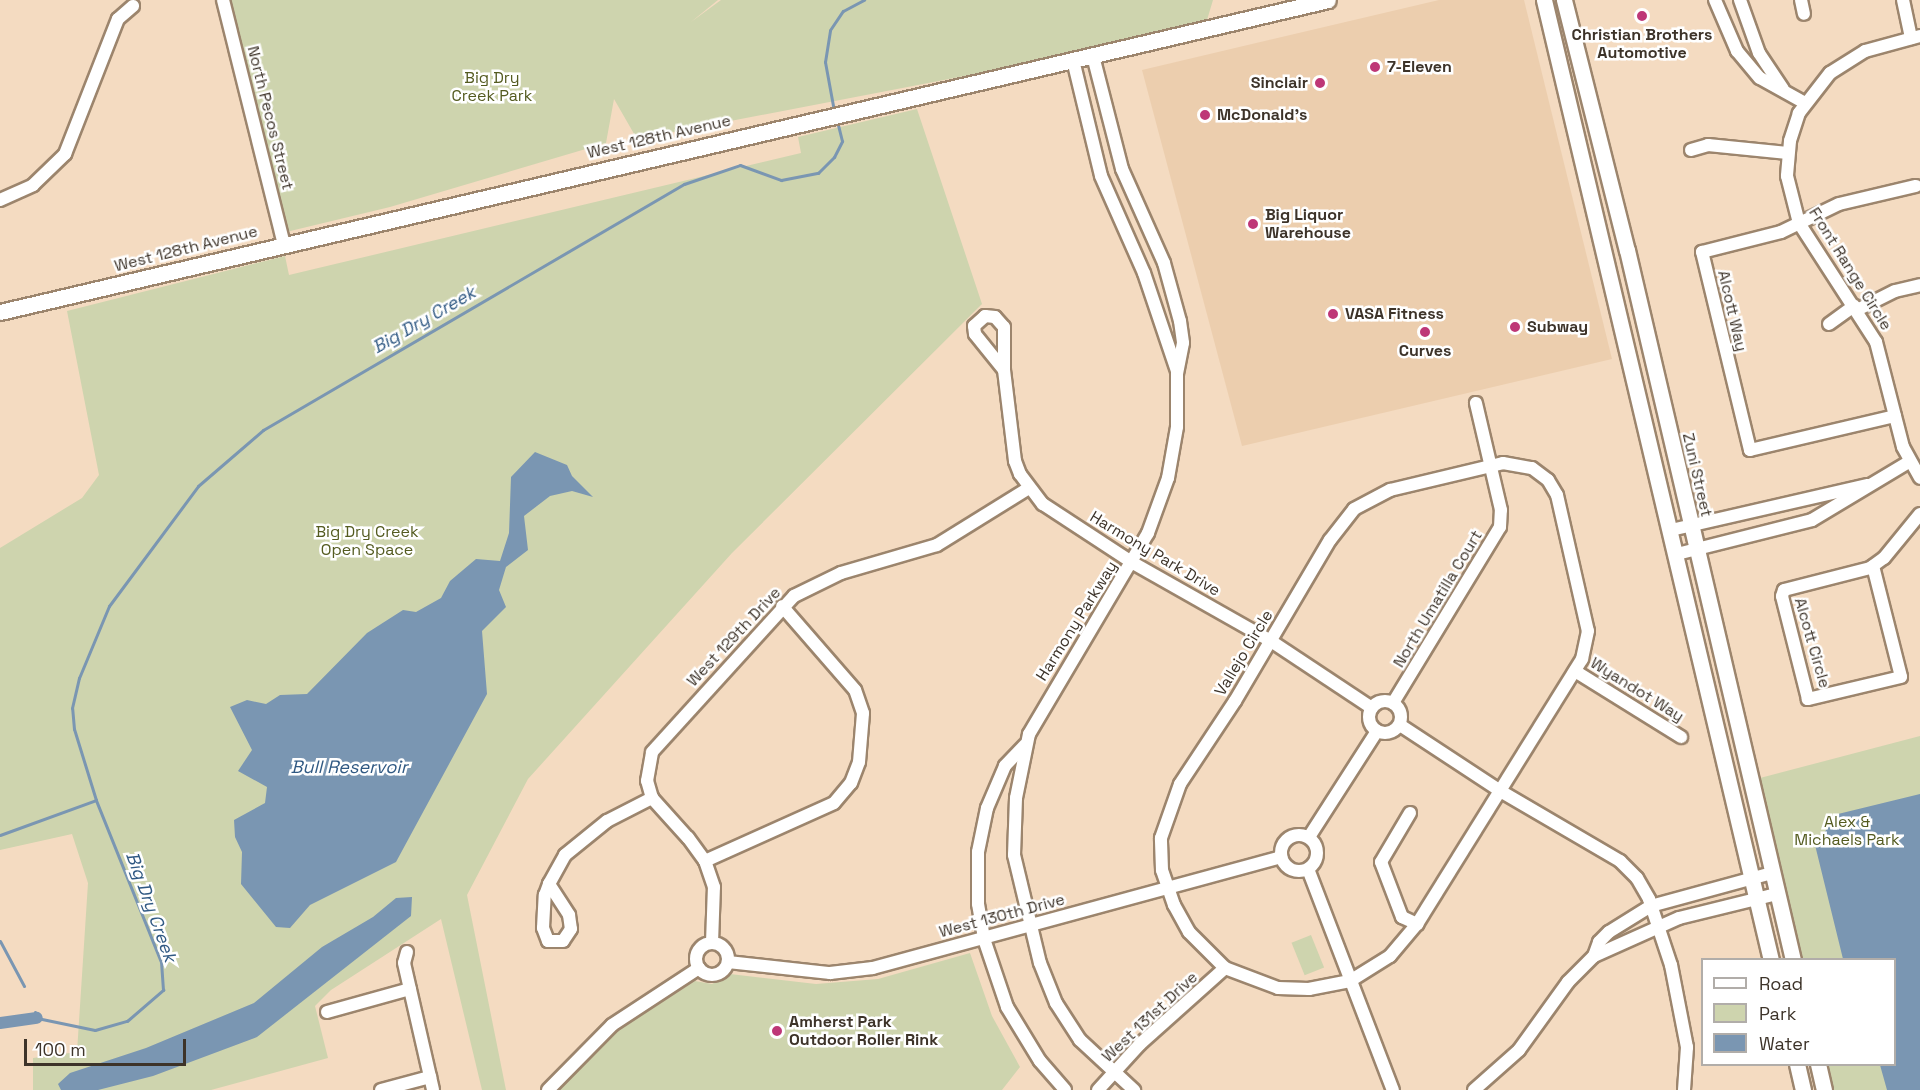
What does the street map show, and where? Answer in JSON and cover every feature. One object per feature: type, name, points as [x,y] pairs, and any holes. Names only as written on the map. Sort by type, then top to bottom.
[{"type":"main road","name":"West 128th Avenue","points":[[0,312],[1328,0]]},
{"type":"main road","points":[[1544,0],[1677,554],[1771,958]]},
{"type":"main road","name":"Zuni Street","points":[[1564,0],[1793,958]]},
{"type":"main road","points":[[1797,1066],[1803,1090]]},
{"type":"main road","points":[[1818,1066],[1824,1090]]},
{"type":"street","name":"North Pecos Street","points":[[223,0],[285,244]]},
{"type":"street","points":[[1715,0],[1737,51],[1760,78],[1783,88],[1805,103]]},
{"type":"street","points":[[1740,0],[1760,53],[1783,88]]},
{"type":"street","points":[[1801,0],[1804,14]]},
{"type":"street","points":[[1903,0],[1916,37]]},
{"type":"street","points":[[0,200],[33,185],[65,153],[118,20],[133,6]]},
{"type":"street","name":"Front Range Circle","points":[[1916,37],[1856,55],[1830,73],[1805,103],[1788,153],[1787,176],[1799,223],[1876,342],[1909,462],[1920,478]]},
{"type":"street","name":"Harmony Parkway","points":[[1093,56],[1125,179],[1173,291],[1183,343],[1177,373],[1177,427],[1168,478],[1133,563],[1070,662],[1025,745],[1014,846],[1030,925],[1056,1003],[1080,1040],[1112,1074],[1134,1090]]},
{"type":"street","name":"Harmony Parkway","points":[[1073,60],[1104,184],[1144,273],[1177,373]]},
{"type":"street","points":[[1690,150],[1708,145],[1788,153]]},
{"type":"street","points":[[1104,184],[1125,179]]},
{"type":"street","name":"Alcott Way","points":[[1895,416],[1752,451],[1749,448],[1702,252],[1760,238],[1839,204],[1916,186]]},
{"type":"street","points":[[1829,324],[1855,308],[1886,294],[1920,285]]},
{"type":"street","name":"Harmony Park Drive","points":[[1004,369],[1015,461],[1029,488],[1043,504],[1133,563],[1271,641],[1371,708]]},
{"type":"street","name":"North Umatilla Court","points":[[1393,703],[1496,537],[1501,510],[1476,403]]},
{"type":"street","points":[[1677,554],[1812,520],[1850,501],[1869,485],[1909,462]]},
{"type":"street","name":"Vallejo Circle","points":[[1518,463],[1532,468],[1548,480],[1557,495],[1588,632],[1585,652],[1575,671],[1502,792],[1417,924],[1390,956],[1350,981],[1309,989],[1278,988],[1225,968],[1189,932],[1168,889],[1161,851],[1169,808],[1338,527],[1360,504],[1390,490],[1491,466],[1518,463]]},
{"type":"street","points":[[1671,530],[1869,485]]},
{"type":"street","name":"West 129th Drive","points":[[652,798],[646,781],[652,752],[782,606],[807,588],[833,577],[910,555],[954,537],[1029,488]]},
{"type":"street","points":[[1873,566],[1920,514]]},
{"type":"street","name":"Alcott Circle","points":[[1873,566],[1901,677],[1808,699],[1784,590],[1873,566]]},
{"type":"street","points":[[705,861],[834,803],[851,783],[860,762],[863,713],[855,690],[782,606]]},
{"type":"street","name":"Wyandot Way","points":[[1575,671],[1681,737]]},
{"type":"street","points":[[1379,702],[1393,703],[1401,715],[1400,725],[1391,732],[1377,731],[1369,719],[1371,708],[1379,702]]},
{"type":"street","points":[[1400,725],[1502,792],[1620,861],[1640,883],[1659,925],[1686,1035],[1684,1090]]},
{"type":"street","points":[[1309,837],[1377,731]]},
{"type":"street","name":"Harmony Parkway","points":[[1025,745],[1012,754],[999,777],[980,834],[977,870],[984,939],[1015,1023],[1065,1090]]},
{"type":"street","points":[[549,884],[566,855],[607,821],[652,798],[705,861],[714,887],[712,943]]},
{"type":"street","points":[[1410,813],[1381,862],[1402,918],[1417,924]]},
{"type":"street","points":[[1308,869],[1292,869],[1281,857],[1288,838],[1309,837]]},
{"type":"street","points":[[1308,869],[1318,853],[1309,837]]},
{"type":"street","name":"West 130th Drive","points":[[728,962],[830,973],[873,968],[1281,857]]},
{"type":"street","points":[[1308,869],[1393,1090]]},
{"type":"street","points":[[1594,956],[1599,942],[1609,932],[1651,906],[1772,873]]},
{"type":"street","points":[[1474,1090],[1519,1050],[1568,982],[1594,956],[1659,925],[1778,894]]},
{"type":"street","points":[[712,943],[724,949],[728,962],[722,971],[713,975],[699,968],[697,954],[703,946],[712,943]]},
{"type":"street","points":[[407,952],[404,963],[433,1090]]},
{"type":"street","points":[[548,1090],[612,1025],[699,968]]},
{"type":"street","name":"West 131st Drive","points":[[1098,1090],[1112,1074],[1225,968]]},
{"type":"street","points":[[327,1012],[410,989]]},
{"type":"street","points":[[381,1090],[430,1077]]},
{"type":"shaded area","points":[[1439,0],[1524,0],[1612,359],[1242,446],[1142,70]]},
{"type":"green space","name":"Big Dry Creek Park","points":[[224,0],[718,0],[691,22],[721,0],[1213,0],[1204,30],[637,139],[614,99],[606,143],[390,207],[282,233]]},
{"type":"green space","name":"Big Dry Creek Open Space","points":[[917,109],[982,304],[732,553],[528,779],[467,895],[506,1090],[482,1090],[441,919],[331,990],[315,1006],[328,1058],[211,1090],[33,1090],[33,1058],[77,1052],[88,883],[72,834],[0,850],[0,548],[82,498],[99,475],[67,311],[285,256],[289,275],[801,153],[798,137]]},
{"type":"green space","name":"Alex & Michaels Park","points":[[1920,736],[1920,1090],[1830,1090],[1824,1066],[1896,1066],[1896,958],[1800,958],[1760,778]]},
{"type":"green space","points":[[1311,935],[1324,967],[1305,975],[1292,943]]},
{"type":"green space","points":[[970,953],[992,1016],[1020,1067],[1002,1090],[558,1090],[608,1037],[695,981],[712,984],[730,974],[816,984],[878,979]]},
{"type":"water","name":"Bull Reservoir","points":[[535,452],[567,465],[572,476],[593,497],[572,491],[550,496],[524,516],[528,550],[506,567],[499,590],[506,607],[482,631],[487,694],[396,862],[310,905],[290,928],[276,927],[241,884],[242,852],[235,837],[234,820],[265,803],[267,787],[238,771],[252,750],[230,707],[247,700],[266,704],[280,695],[307,694],[367,633],[403,610],[416,612],[441,598],[450,581],[476,559],[500,561],[509,533],[511,477]]},
{"type":"water","points":[[1920,794],[1920,1090],[1887,1090],[1880,1066],[1896,1066],[1896,958],[1843,958],[1815,845],[1838,814]]},
{"type":"water","points":[[412,897],[411,916],[257,1037],[153,1076],[98,1090],[61,1090],[58,1084],[70,1073],[146,1048],[254,1003],[322,947],[373,917],[396,898]]},
{"type":"waterway","name":"Big Dry Creek","points":[[834,111],[825,62],[830,30],[843,11],[864,0]]},
{"type":"waterway","name":"Big Dry Creek","points":[[35,1012],[37,1018],[95,1030],[127,1021],[163,990],[161,962],[96,800],[74,729],[72,708],[79,678],[109,606],[198,486],[263,430],[684,184],[740,165],[781,180],[818,173],[834,157],[842,141],[837,121]]},
{"type":"waterway","name":"Big Dry Creek","points":[[0,835],[96,800]]},
{"type":"waterway","name":"Big Dry Creek","points":[[0,941],[24,986]]},
{"type":"waterway","points":[[0,1023],[37,1018]]},
{"type":"place","name":"Christian Brothers Automotive","points":[[1642,16]]},
{"type":"place","name":"7-Eleven","points":[[1375,67]]},
{"type":"place","name":"Sinclair","points":[[1320,83]]},
{"type":"place","name":"McDonald's","points":[[1205,115]]},
{"type":"place","name":"Big Liquor Warehouse","points":[[1253,224]]},
{"type":"place","name":"VASA Fitness","points":[[1333,314]]},
{"type":"place","name":"Subway","points":[[1515,327]]},
{"type":"place","name":"Curves","points":[[1425,332]]},
{"type":"place","name":"Amherst Park Outdoor Roller Rink","points":[[777,1031]]}]
